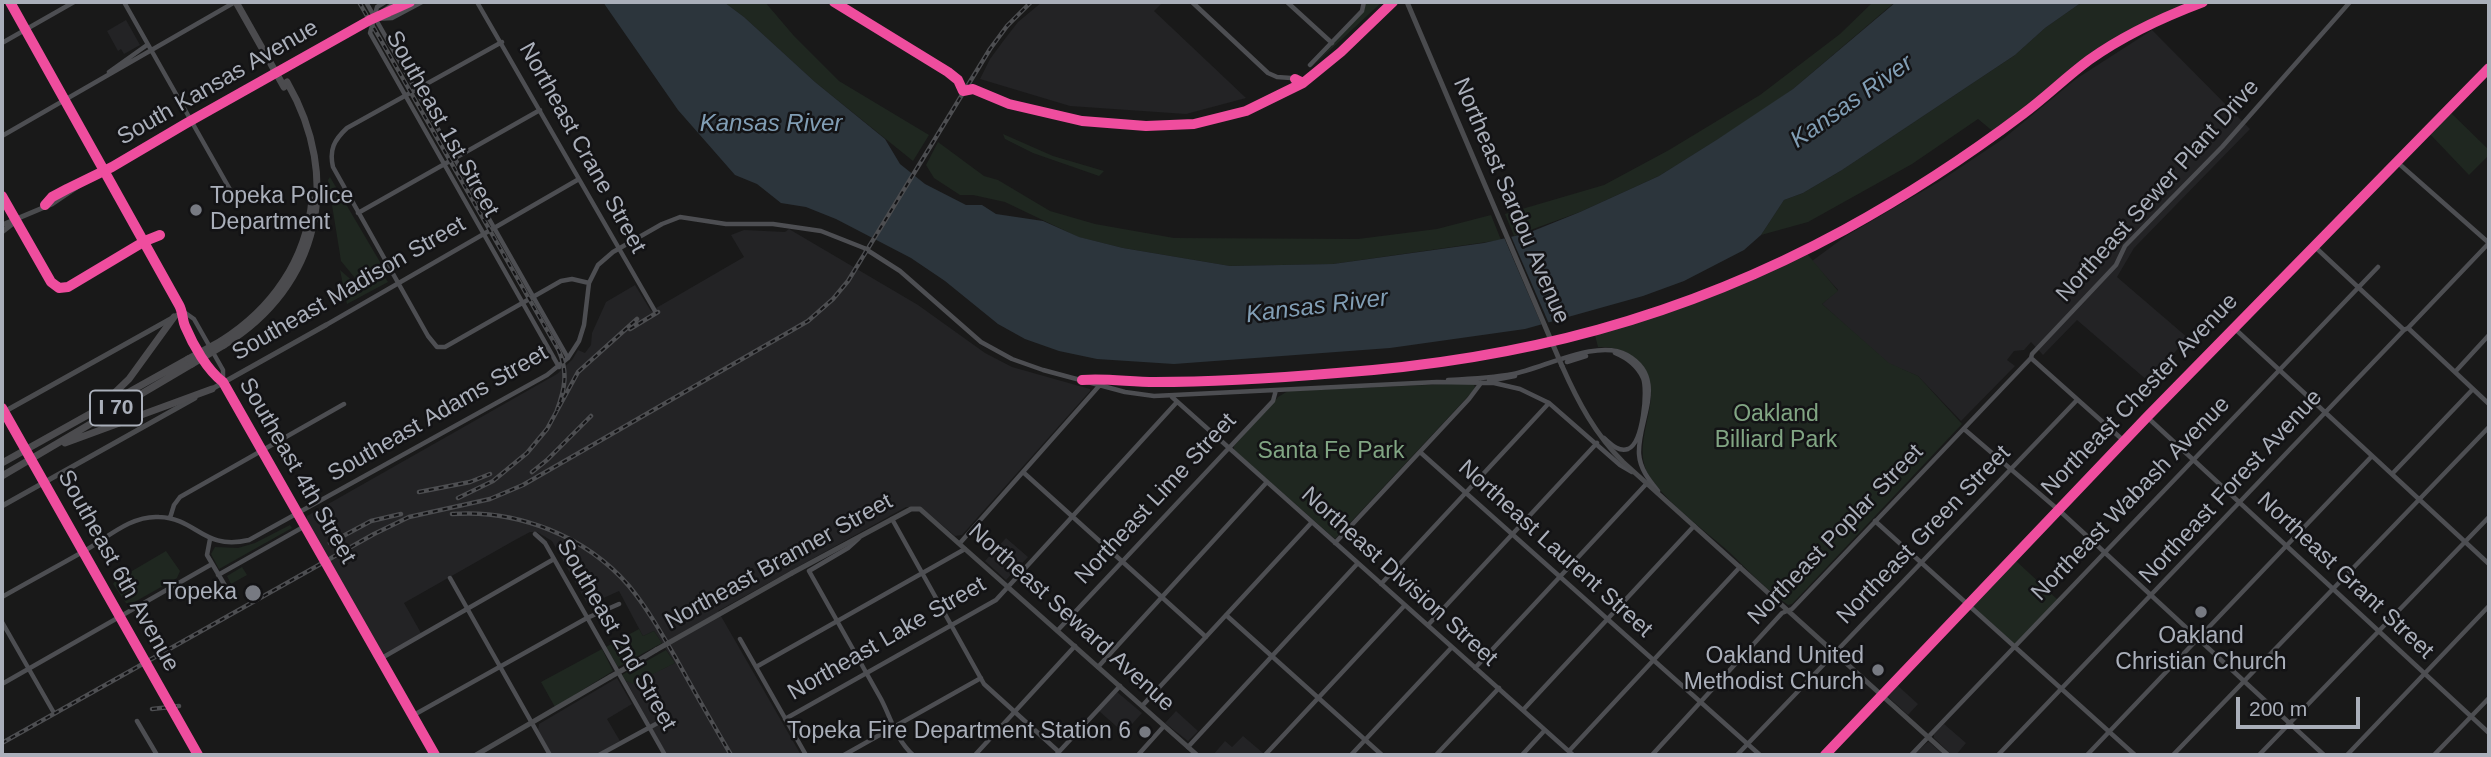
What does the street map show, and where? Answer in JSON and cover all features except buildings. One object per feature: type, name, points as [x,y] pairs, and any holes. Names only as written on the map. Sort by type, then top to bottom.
[{"type":"highway","name":"I 70","points":[[2,476],[222,343],[274,300],[293,273],[310,240],[316,212],[316,189],[309,145],[300,120],[238,2]]},
{"type":"highway","points":[[93,412],[129,380],[174,317]]},
{"type":"highway","name":"I 70","points":[[2,461],[190,362]]},
{"type":"highway","points":[[42,453],[212,389]]},
{"type":"main road","points":[[373,19],[397,2]]},
{"type":"main road","points":[[373,19],[410,2]]},
{"type":"main road","name":"Northeast Sardou Avenue","points":[[1407,2],[1559,359],[1594,429],[1639,477],[1648,482],[1948,755]]},
{"type":"main road","name":"South Kansas Avenue","points":[[2,232],[46,205],[52,197],[105,171],[373,19]]},
{"type":"main road","name":"South Kansas Avenue","points":[[2,225],[16,221]]},
{"type":"main road","points":[[3,411],[183,312]]},
{"type":"main road","name":"Southeast Madison Street","points":[[2,506],[326,325]]},
{"type":"main road","name":"Southeast 6th Avenue","points":[[3,411],[198,755]]},
{"type":"main road","name":"Northeast Branner Street","points":[[476,755],[792,573],[911,509],[920,509]]},
{"type":"main road","name":"Northeast Seward Avenue","points":[[920,509],[1197,755]]},
{"type":"street","name":"Southeast 4th Street","points":[[10,2],[145,241],[183,312],[184,324],[212,374],[223,382],[435,755]]},
{"type":"street","points":[[2,43],[74,2]]},
{"type":"street","points":[[124,2],[232,193]]},
{"type":"street","points":[[2,136],[238,2]]},
{"type":"street","points":[[366,2],[373,19]]},
{"type":"street","points":[[373,19],[377,7],[385,2]]},
{"type":"street","points":[[373,19],[392,18],[422,2]]},
{"type":"street","name":"Northeast Crane Street","points":[[477,2],[655,311]]},
{"type":"street","points":[[1192,2],[1268,73],[1291,78]]},
{"type":"street","points":[[1287,2],[1332,43]]},
{"type":"street","name":"Northeast Sewer Plant Drive","points":[[2046,340],[2116,265],[2125,246],[2222,148],[2350,2]]},
{"type":"street","points":[[1310,65],[1362,11],[1364,4]]},
{"type":"street","name":"Southeast 1st Street","points":[[373,19],[416,89],[568,358]]},
{"type":"street","name":"Southeast 1st Street","points":[[373,19],[370,33],[559,367]]},
{"type":"street","points":[[502,42],[347,128],[331,149],[333,167],[358,213],[431,342],[439,347],[445,347],[566,279],[589,283],[598,265],[618,248],[673,219],[687,217],[726,224],[773,224],[835,235],[864,248],[900,271],[990,347],[1023,364],[1140,395],[1171,396],[1481,382],[1520,375],[1597,353],[1615,353],[1635,365],[1645,386],[1646,399],[1637,437],[1629,448],[1620,449],[1594,429]]},
{"type":"street","points":[[91,85],[146,47],[147,43]]},
{"type":"street","name":"Northeast Chester Avenue","points":[[1825,755],[2147,417],[2489,68]]},
{"type":"street","points":[[358,213],[540,110]]},
{"type":"street","points":[[2397,162],[2489,243]]},
{"type":"street","name":"Southeast Madison Street","points":[[326,325],[579,179]]},
{"type":"street","points":[[2,196],[47,276],[58,287],[68,287],[145,241]]},
{"type":"street","name":"Northeast Forest Avenue","points":[[1998,755],[2489,243]]},
{"type":"street","points":[[2315,246],[2358,289],[2489,404]]},
{"type":"street","name":"Northeast Wabash Avenue","points":[[1911,755],[2378,267]]},
{"type":"street","name":"Southeast Adams Street","points":[[210,539],[229,543],[249,540],[559,367],[568,358],[582,333],[589,283]]},
{"type":"street","name":"Southeast 4th Street","points":[[183,312],[194,319],[223,370],[223,382]]},
{"type":"street","points":[[2234,328],[2489,564]]},
{"type":"street","points":[[2455,372],[2489,335]]},
{"type":"street","name":"Northeast Poplar Street","points":[[1652,755],[1782,613],[1792,609],[2046,340]]},
{"type":"street","points":[[1437,382],[1516,373],[1597,350],[1621,352],[1638,363],[1648,383],[1649,398],[1639,450],[1648,482],[1475,668]]},
{"type":"street","points":[[2031,358],[2124,441]]},
{"type":"street","points":[[1335,543],[1469,399],[1481,382]]},
{"type":"street","name":"Northeast Sardou Avenue","points":[[1481,382],[1512,387],[1549,403],[1620,465],[1639,477]]},
{"type":"street","points":[[960,543],[1099,386]]},
{"type":"street","points":[[2392,474],[2473,389]]},
{"type":"street","name":"Northeast Lime Street","points":[[1058,631],[1273,401],[1276,390]]},
{"type":"street","name":"Northeast Division Street","points":[[1171,396],[1571,753]]},
{"type":"street","name":"Northeast Green Street","points":[[1737,755],[2077,400]]},
{"type":"street","name":"Northeast Lake Street","points":[[785,719],[993,601],[1177,402]]},
{"type":"street","points":[[1381,584],[1549,403]]},
{"type":"street","points":[[170,518],[179,498],[344,404]]},
{"type":"street","name":"Northeast Grant Street","points":[[2147,417],[2489,733]]},
{"type":"street","points":[[2173,755],[2489,427]]},
{"type":"street","points":[[1964,429],[2104,552],[2324,755]]},
{"type":"street","points":[[1428,625],[1597,443]]},
{"type":"street","name":"Northeast Laurent Street","points":[[1420,452],[1760,755]]},
{"type":"street","points":[[2087,755],[2372,456]]},
{"type":"street","points":[[1023,472],[1206,637]]},
{"type":"street","points":[[1098,667],[1268,482]]},
{"type":"street","points":[[2259,755],[2489,517]]},
{"type":"street","points":[[2,597],[144,518],[170,518],[210,539],[207,551],[227,589]]},
{"type":"street","points":[[892,519],[988,688],[1057,754],[1120,686]]},
{"type":"street","points":[[1875,521],[2135,755]]},
{"type":"street","points":[[1142,706],[1312,522]]},
{"type":"street","points":[[218,575],[304,526]]},
{"type":"street","points":[[1523,710],[1694,526]]},
{"type":"street","points":[[865,533],[848,548],[809,571],[893,727],[906,749],[913,755]]},
{"type":"street","name":"Southeast 2nd Street","points":[[535,534],[545,543],[665,755]]},
{"type":"street","points":[[756,667],[966,548]]},
{"type":"street","points":[[380,659],[554,559]]},
{"type":"street","points":[[1188,747],[1358,563]]},
{"type":"street","points":[[2,684],[212,564]]},
{"type":"street","points":[[1571,753],[1740,567]]},
{"type":"street","points":[[450,578],[550,755]]},
{"type":"street","points":[[412,716],[587,618],[619,604]]},
{"type":"street","points":[[1265,755],[1405,605]]},
{"type":"street","points":[[2347,755],[2489,606]]},
{"type":"street","points":[[1226,615],[1382,755]]},
{"type":"street","points":[[2,622],[54,713]]},
{"type":"street","points":[[740,639],[806,755]]},
{"type":"street","points":[[975,755],[1075,646]]},
{"type":"street","points":[[1351,755],[1452,647]]},
{"type":"street","points":[[844,755],[981,678]]},
{"type":"street","points":[[1436,755],[1499,688]]},
{"type":"street","points":[[2434,755],[2489,698]]},
{"type":"street","points":[[600,755],[665,719]]},
{"type":"street","points":[[137,721],[157,755]]},
{"type":"street","points":[[1138,755],[1164,726]]},
{"type":"street","points":[[1522,755],[1545,730]]},
{"type":"shaded area","points":[[1042,2],[1163,2],[1154,11],[1246,98],[1186,114],[1070,106],[980,79],[990,59],[1018,22]]},
{"type":"shaded area","points":[[126,20],[140,45],[124,54],[121,49],[118,51],[107,31]]},
{"type":"shaded area","points":[[2152,30],[2250,129],[2134,248],[2117,277],[2188,338],[2148,381],[2077,320],[2043,355],[2031,342],[2024,350],[2014,351],[2007,360],[2015,366],[1961,421],[1918,376],[1889,364],[1822,304],[1838,290],[1812,261],[1846,236],[1940,181],[2003,139],[2076,79]]},
{"type":"shaded area","points":[[789,229],[918,305],[985,353],[1012,367],[1090,389],[962,535],[955,536],[922,508],[906,507],[718,611],[801,755],[667,755],[626,681],[633,683],[675,663],[654,631],[643,636],[619,591],[588,605],[552,541],[537,532],[530,532],[515,540],[404,603],[421,633],[384,654],[380,653],[307,521],[307,516],[557,374],[578,350],[585,353],[591,345],[592,333],[606,302],[635,285],[651,311],[744,257],[731,235],[744,230],[785,232]]},
{"type":"shaded area","points":[[1006,538],[1028,557],[1006,580],[985,561]]},
{"type":"shaded area","points":[[617,678],[632,704],[607,719],[620,741],[595,755],[552,755],[538,730],[539,724]]},
{"type":"shaded area","points":[[1896,684],[1918,704],[1908,715],[1886,695]]},
{"type":"shaded area","points":[[1117,692],[1142,713],[1124,733],[1099,711]]},
{"type":"shaded area","points":[[1176,711],[1198,731],[1188,741],[1165,723]]},
{"type":"shaded area","points":[[1944,724],[1966,743],[1956,755],[1952,755],[1934,738],[1934,734]]},
{"type":"shaded area","points":[[1243,736],[1263,753],[1213,755],[1225,741],[1232,747]]},
{"type":"shaded area","points":[[1929,742],[1944,755],[1913,755]]},
{"type":"green space","points":[[724,2],[765,2],[839,81],[929,135],[913,161],[815,82]]},
{"type":"green space","points":[[1366,2],[1382,2],[1315,64],[1364,11]]},
{"type":"green space","points":[[1873,2],[1895,2],[1793,89],[1757,115],[1659,176],[1580,212],[1514,236],[1505,214],[1604,185],[1669,150],[1760,95],[1840,34]]},
{"type":"green space","points":[[2082,2],[2203,2],[2158,20],[2116,43],[1995,133],[1978,119],[1912,164],[1808,222],[1761,235],[1784,200],[1803,193],[1842,170],[2015,55],[2045,28]]},
{"type":"green space","points":[[2450,112],[2489,150],[2489,155],[2469,175],[2429,133]]},
{"type":"green space","points":[[1003,134],[1053,156],[1104,171],[1099,176],[1033,153],[1005,139]]},
{"type":"green space","points":[[938,142],[984,176],[998,180],[1050,211],[1095,224],[1174,238],[1358,239],[1437,229],[1491,215],[1501,240],[1333,264],[1230,266],[1123,248],[1078,237],[1005,202],[960,195],[934,178],[926,165]]},
{"type":"green space","points":[[330,177],[380,262],[379,272],[368,279],[355,278],[341,261],[328,180]]},
{"type":"green space","name":"Oakland Billiard Park","points":[[1804,250],[1838,291],[1822,304],[1889,363],[1918,376],[1962,424],[1792,604],[1788,605],[1657,487],[1644,463],[1643,448],[1651,402],[1647,373],[1628,353],[1614,348],[1598,347],[1594,331],[1707,294]]},
{"type":"green space","points":[[340,270],[356,284],[370,284],[384,276],[388,282],[347,304]]},
{"type":"green space","name":"Santa Fe Park","points":[[1473,383],[1473,391],[1335,539],[1234,450],[1234,446],[1278,397],[1288,391]]},
{"type":"green space","points":[[290,525],[292,528],[219,569],[211,554],[215,547],[238,548],[255,543]]},
{"type":"green space","points":[[166,551],[180,571],[177,578],[131,604],[126,603],[113,584],[115,581]]},
{"type":"green space","points":[[2013,558],[2059,601],[2015,646],[1969,604]]},
{"type":"green space","points":[[242,567],[247,575],[231,584],[227,576]]},
{"type":"green space","points":[[639,629],[643,636],[654,631],[662,643],[618,667],[606,647]]},
{"type":"green space","points":[[602,649],[613,671],[555,707],[541,682]]},
{"type":"green space","points":[[666,650],[675,663],[633,684],[626,681],[622,675]]},
{"type":"water","name":"Kansas River","points":[[603,2],[724,2],[885,139],[900,164],[925,184],[966,205],[982,205],[996,214],[1043,221],[1079,237],[1123,248],[1230,266],[1333,264],[1484,243],[1528,233],[1659,176],[1718,139],[1793,89],[1896,2],[2082,2],[2045,28],[2015,55],[1842,170],[1803,193],[1784,200],[1761,235],[1744,250],[1684,281],[1643,296],[1525,329],[1390,348],[1174,364],[1097,359],[1059,351],[1025,339],[998,324],[945,281],[911,258],[836,219],[806,207],[781,203],[757,184],[735,175],[678,110]]},
{"type":"pier","points":[[1510,234],[1550,326],[1543,328],[1503,235]]},
{"type":"railway","points":[[359,2],[559,351],[564,366],[564,380],[557,410]]},
{"type":"railway","points":[[2,743],[374,534],[409,517],[490,499],[523,485],[808,321],[833,299],[848,281],[990,49],[1007,26],[1031,2]]},
{"type":"railway","points":[[630,329],[658,312]]},
{"type":"railway","points":[[458,498],[493,481],[527,453],[547,429],[578,372],[637,319]]},
{"type":"railway","points":[[532,472],[591,416]]},
{"type":"railway","points":[[419,492],[470,482],[490,474]]},
{"type":"railway","points":[[330,543],[371,521],[401,514]]},
{"type":"railway","points":[[452,514],[501,516],[549,529],[571,540],[612,568],[649,613],[731,755]]},
{"type":"railway","points":[[152,709],[179,706]]},
{"type":"cycle path","points":[[10,2],[179,305],[196,349],[211,371],[223,382],[435,755]]},
{"type":"cycle path","points":[[45,205],[52,197],[112,167],[370,20],[410,2]]},
{"type":"cycle path","points":[[834,2],[948,72],[958,80],[963,91],[973,89],[1009,104],[1082,121],[1146,126],[1194,124],[1246,111],[1303,83]]},
{"type":"cycle path","points":[[1295,79],[1303,83],[1341,52],[1393,2]]},
{"type":"cycle path","points":[[1082,380],[1223,380],[1405,367],[1471,358],[1535,345],[1598,330],[1661,310],[1722,288],[1783,261],[1867,217],[1980,145],[2116,42],[2203,2]]},
{"type":"cycle path","points":[[1825,755],[2147,417],[2489,68]]},
{"type":"cycle path","points":[[2,196],[51,282],[59,288],[68,287],[145,241],[160,235]]},
{"type":"cycle path","points":[[2,408],[198,755]]},
{"type":"place","name":"Topeka Police Department","points":[[196,210]]},
{"type":"place","name":"Topeka","points":[[253,593]]},
{"type":"place","name":"Oakland Christian Church","points":[[2201,612]]},
{"type":"place","name":"Oakland United Methodist Church","points":[[1878,670]]},
{"type":"place","name":"Topeka Fire Department Station 6","points":[[1145,732]]}]
